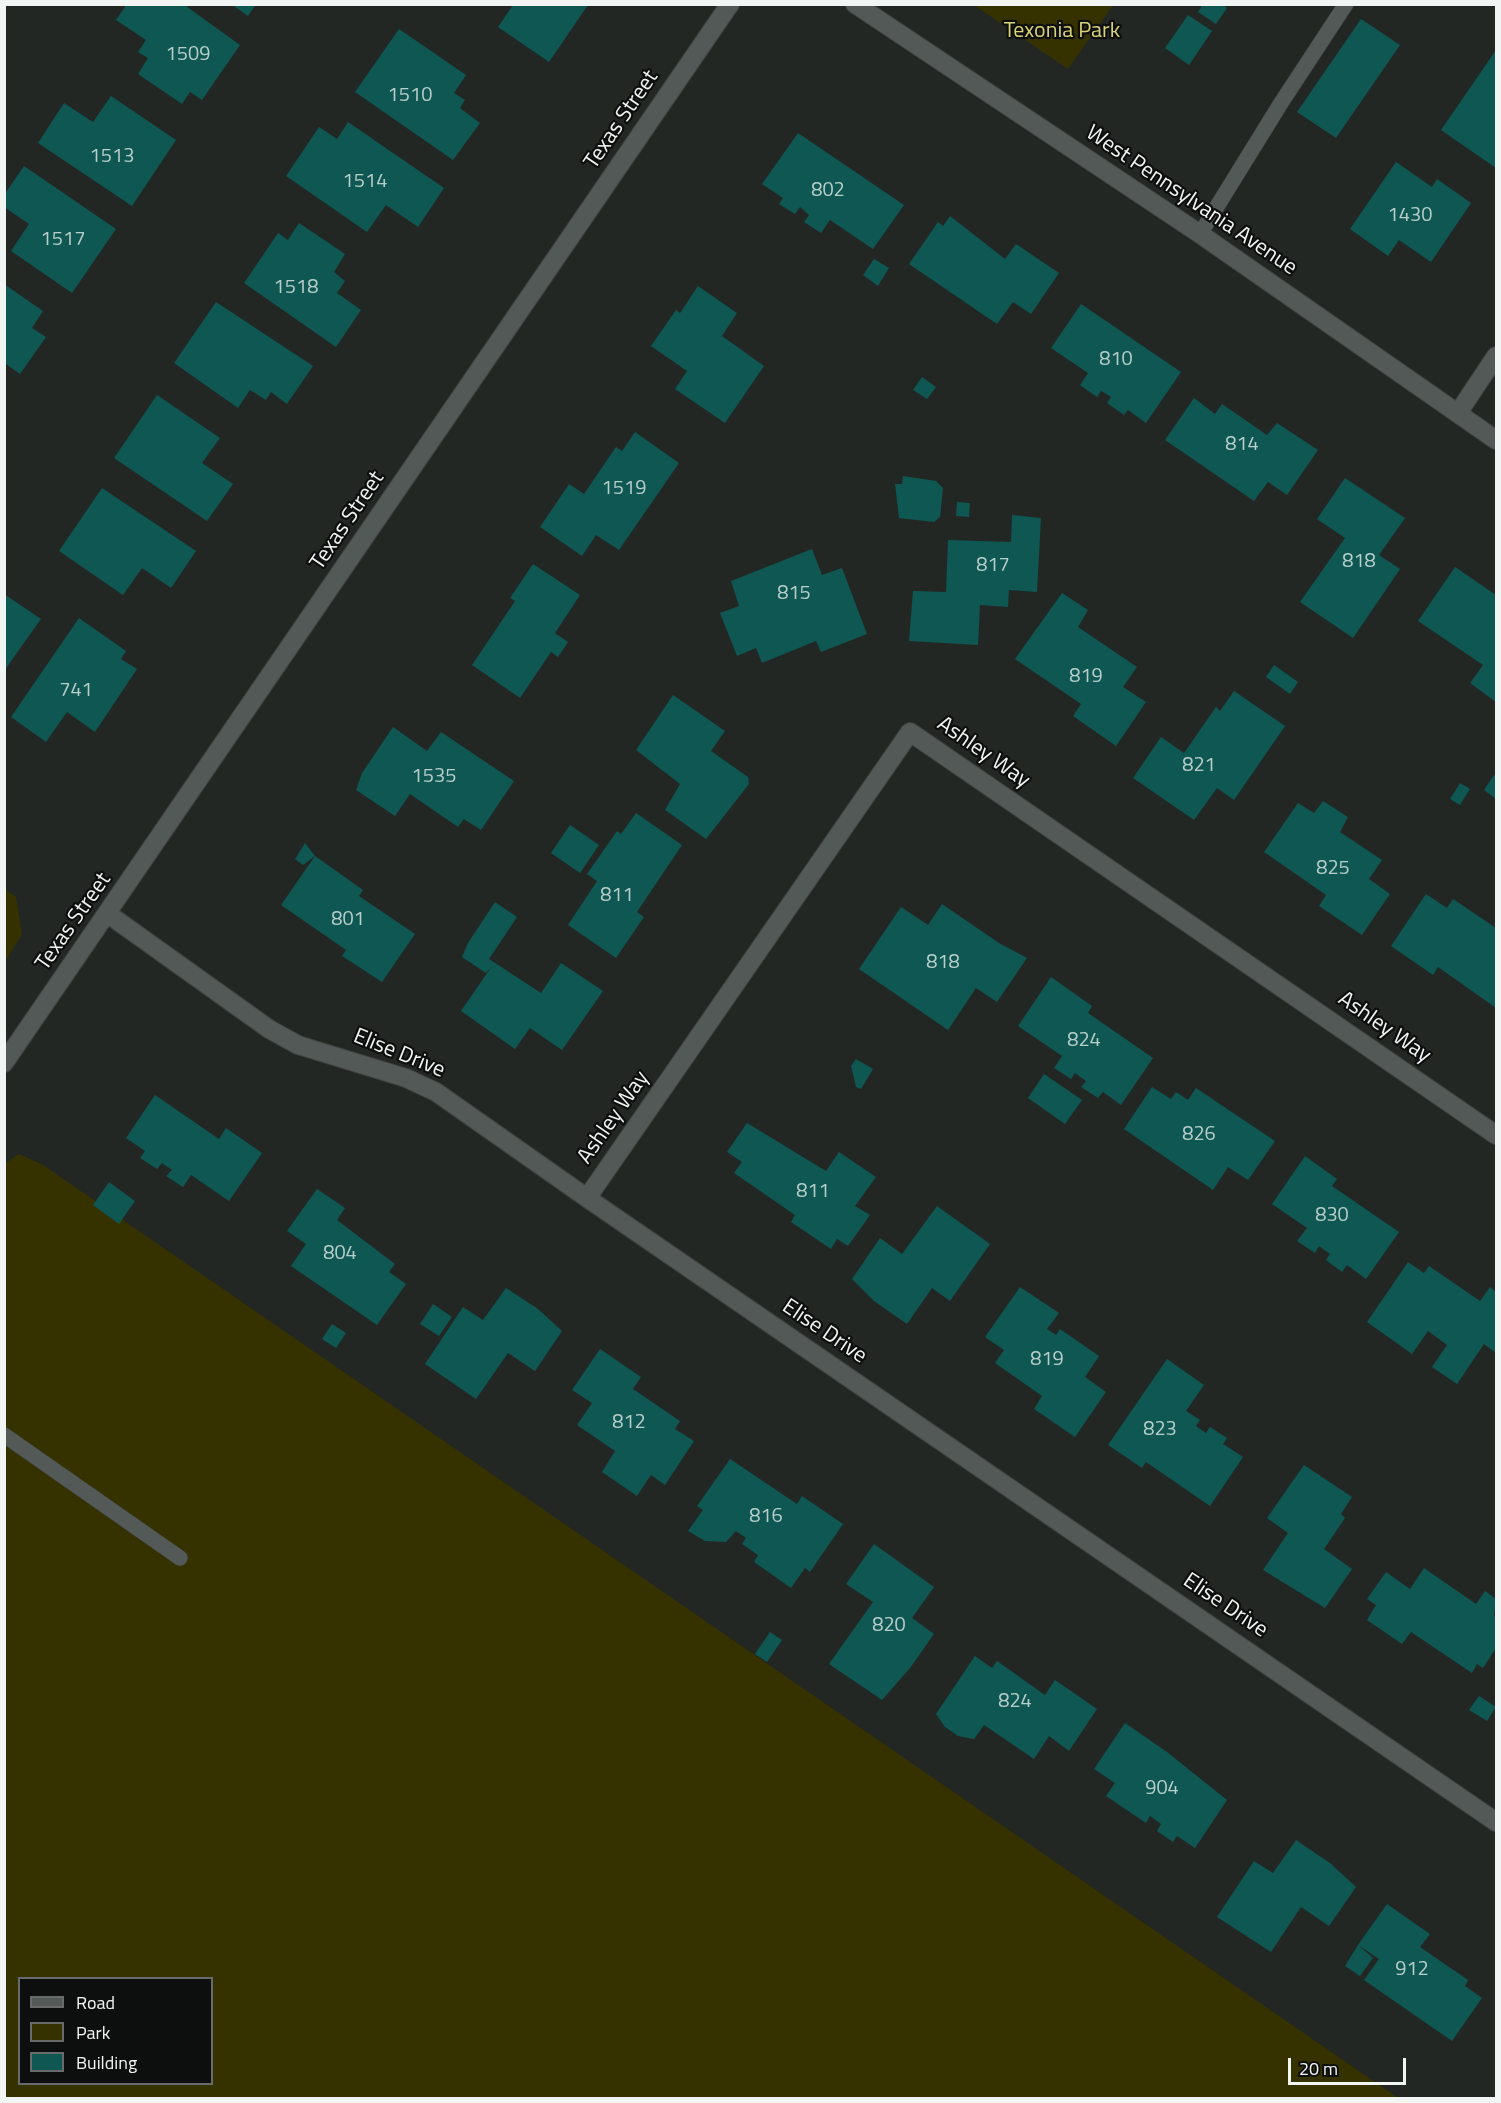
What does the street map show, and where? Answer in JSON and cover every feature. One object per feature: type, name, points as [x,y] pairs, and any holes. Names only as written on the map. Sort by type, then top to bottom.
[{"type":"street","name":"Texas Street","points":[[4,1063],[730,4]]},
{"type":"street","name":"West Pennsylvania Avenue","points":[[855,4],[1200,234],[1497,440]]},
{"type":"street","points":[[1458,413],[1497,356]]},
{"type":"street","name":"Ashley Way","points":[[587,1198],[910,732],[1497,1135]]},
{"type":"street","name":"Elise Drive","points":[[108,914],[270,1029],[298,1044],[406,1078],[436,1092],[1497,1822]]},
{"type":"lane","points":[[1200,234],[1281,103],[1346,4]]},
{"type":"lane","points":[[4,1435],[180,1557]]},
{"type":"green space","name":"Texonia Park","points":[[1113,4],[1068,69],[974,5]]},
{"type":"green space","points":[[5,890],[16,897],[22,934],[5,962]]},
{"type":"green space","points":[[19,1154],[43,1165],[1398,2098],[5,2098],[4,1164]]},
{"type":"building","points":[[127,4],[183,4],[240,45],[202,100],[190,92],[182,104],[138,74],[148,58],[138,52],[146,40],[116,20]]},
{"type":"building","points":[[231,4],[256,4],[248,16]]},
{"type":"building","points":[[1203,4],[1222,4],[1227,8],[1216,24],[1198,12]]},
{"type":"building","points":[[513,5],[588,5],[549,62],[498,27]]},
{"type":"building","points":[[1188,15],[1212,31],[1189,65],[1165,48]]},
{"type":"building","points":[[1361,19],[1400,45],[1336,138],[1297,112]]},
{"type":"building","points":[[399,29],[466,75],[454,93],[465,100],[460,108],[480,123],[453,160],[355,92]]},
{"type":"building","points":[[1496,50],[1496,168],[1441,130]]},
{"type":"building","points":[[111,96],[176,140],[132,206],[38,143],[64,103],[93,122]]},
{"type":"building","points":[[348,122],[444,188],[418,227],[386,205],[367,232],[286,176],[319,127],[337,139]]},
{"type":"building","points":[[798,133],[904,205],[873,249],[830,220],[821,233],[804,222],[809,215],[800,207],[795,214],[779,204],[783,198],[762,184]]},
{"type":"building","points":[[1396,162],[1432,187],[1437,179],[1471,203],[1431,262],[1399,240],[1388,256],[1350,229]]},
{"type":"building","points":[[24,166],[116,229],[72,293],[11,251],[29,224],[4,207],[4,195]]},
{"type":"building","points":[[950,216],[1005,259],[1016,244],[1059,273],[1031,314],[1013,302],[997,324],[909,264],[938,222],[943,226]]},
{"type":"building","points":[[299,223],[345,254],[334,272],[345,281],[337,293],[361,310],[336,347],[244,283],[278,233],[288,240]]},
{"type":"building","points":[[874,259],[889,268],[878,286],[863,275]]},
{"type":"building","points":[[4,284],[43,311],[32,328],[46,337],[20,374],[6,364],[4,367]]},
{"type":"building","points":[[698,286],[737,313],[722,336],[764,366],[725,423],[675,389],[687,371],[651,346],[676,310],[680,313]]},
{"type":"building","points":[[216,302],[313,366],[287,404],[271,392],[266,400],[250,390],[238,408],[174,363]]},
{"type":"building","points":[[1081,304],[1181,372],[1146,423],[1128,410],[1124,415],[1107,403],[1111,397],[1101,391],[1097,397],[1080,385],[1088,373],[1051,348]]},
{"type":"building","points":[[922,377],[936,387],[927,399],[913,390]]},
{"type":"building","points":[[157,395],[220,438],[202,463],[233,484],[207,521],[114,458]]},
{"type":"building","points":[[1194,398],[1215,414],[1222,404],[1267,435],[1277,423],[1318,450],[1287,495],[1268,482],[1254,501],[1165,440]]},
{"type":"building","points":[[635,432],[679,463],[619,550],[596,535],[582,556],[540,527],[569,484],[584,494],[616,447],[622,451]]},
{"type":"building","points":[[903,476],[936,481],[943,488],[940,517],[934,522],[899,518],[895,484],[902,484]]},
{"type":"building","points":[[1345,478],[1405,518],[1379,555],[1400,569],[1353,638],[1300,602],[1345,538],[1317,519]]},
{"type":"building","points":[[102,488],[196,551],[171,588],[142,568],[123,595],[59,551]]},
{"type":"building","points":[[957,502],[970,503],[969,517],[956,516]]},
{"type":"building","points":[[1012,515],[1041,518],[1037,592],[1009,590],[1008,607],[980,605],[978,645],[909,641],[913,591],[946,592],[948,540],[1011,542]]},
{"type":"building","points":[[812,549],[822,575],[842,568],[867,634],[821,652],[816,641],[762,663],[756,648],[737,656],[720,613],[739,606],[731,581]]},
{"type":"building","points":[[533,564],[580,595],[555,633],[568,642],[558,657],[551,652],[520,698],[472,665],[515,601],[510,598]]},
{"type":"building","points":[[1455,567],[1496,595],[1496,702],[1470,683],[1483,665],[1418,621]]},
{"type":"building","points":[[1062,593],[1088,610],[1078,627],[1137,667],[1123,687],[1146,702],[1116,746],[1073,716],[1081,704],[1015,659]]},
{"type":"building","points":[[4,594],[41,619],[4,671]]},
{"type":"building","points":[[79,618],[126,651],[121,659],[137,669],[95,732],[67,712],[46,742],[11,717]]},
{"type":"building","points":[[1274,665],[1298,682],[1290,694],[1266,677]]},
{"type":"building","points":[[1234,691],[1285,726],[1234,800],[1217,788],[1194,820],[1133,778],[1161,737],[1184,753],[1216,707],[1220,711]]},
{"type":"building","points":[[673,695],[725,731],[711,751],[748,777],[749,784],[706,839],[665,810],[680,784],[636,750]]},
{"type":"building","points":[[393,727],[427,751],[441,732],[514,781],[481,830],[464,819],[458,827],[410,794],[395,816],[356,790],[362,773]]},
{"type":"building","points":[[1494,775],[1496,777],[1496,799],[1484,790]]},
{"type":"building","points":[[1460,783],[1470,789],[1460,805],[1450,799]]},
{"type":"building","points":[[1323,801],[1348,817],[1340,832],[1382,860],[1369,879],[1390,894],[1362,935],[1319,906],[1326,895],[1264,852],[1298,803],[1314,813]]},
{"type":"building","points":[[636,813],[682,845],[637,912],[644,917],[616,958],[568,925],[597,881],[587,874],[617,831],[621,834]]},
{"type":"building","points":[[570,825],[599,845],[580,873],[551,853]]},
{"type":"building","points":[[305,843],[315,856],[303,865],[295,859]]},
{"type":"building","points":[[315,856],[363,890],[359,896],[415,934],[382,982],[342,956],[346,950],[281,905]]},
{"type":"building","points":[[1426,894],[1447,908],[1453,899],[1496,928],[1496,1008],[1438,967],[1433,975],[1391,946]]},
{"type":"building","points":[[495,902],[517,917],[489,959],[541,993],[561,963],[603,991],[562,1050],[530,1028],[515,1049],[461,1011],[492,966],[486,973],[462,957],[468,943]]},
{"type":"building","points":[[942,904],[999,943],[1027,958],[997,1002],[976,988],[948,1030],[859,969],[901,907],[928,925]]},
{"type":"building","points":[[1051,977],[1092,1006],[1088,1013],[1153,1058],[1121,1105],[1103,1092],[1098,1098],[1081,1087],[1086,1081],[1075,1073],[1071,1079],[1054,1068],[1062,1056],[1018,1026]]},
{"type":"building","points":[[856,1059],[873,1069],[861,1089],[856,1087],[851,1066]]},
{"type":"building","points":[[1044,1074],[1082,1100],[1065,1124],[1028,1098]]},
{"type":"building","points":[[1152,1087],[1171,1099],[1176,1092],[1188,1100],[1196,1088],[1275,1141],[1248,1180],[1228,1167],[1213,1190],[1124,1129]]},
{"type":"building","points":[[155,1095],[219,1139],[226,1128],[262,1153],[229,1201],[191,1175],[183,1187],[166,1176],[172,1170],[162,1163],[157,1169],[140,1158],[145,1151],[126,1138]]},
{"type":"building","points":[[747,1123],[826,1171],[839,1152],[876,1177],[855,1206],[870,1215],[848,1246],[837,1239],[831,1249],[791,1222],[795,1215],[734,1173],[742,1162],[727,1152]]},
{"type":"building","points":[[1305,1156],[1337,1179],[1332,1186],[1399,1232],[1366,1279],[1347,1265],[1342,1272],[1326,1260],[1330,1254],[1319,1246],[1315,1253],[1297,1241],[1307,1228],[1272,1204]]},
{"type":"building","points":[[109,1182],[135,1201],[119,1224],[93,1205]]},
{"type":"building","points":[[317,1189],[345,1208],[337,1220],[395,1264],[389,1272],[406,1284],[377,1325],[291,1266],[306,1244],[287,1231]]},
{"type":"building","points":[[937,1206],[990,1244],[950,1301],[932,1288],[907,1324],[874,1301],[852,1279],[880,1238],[902,1254]]},
{"type":"building","points":[[1408,1262],[1424,1273],[1429,1266],[1480,1301],[1490,1287],[1496,1292],[1496,1353],[1484,1344],[1457,1384],[1432,1367],[1447,1345],[1428,1331],[1412,1354],[1367,1322]]},
{"type":"building","points":[[1020,1287],[1059,1313],[1047,1329],[1056,1335],[1060,1329],[1099,1356],[1085,1377],[1106,1392],[1075,1437],[1034,1409],[1042,1396],[995,1363],[1004,1350],[985,1337]]},
{"type":"building","points":[[506,1288],[538,1309],[562,1331],[535,1371],[508,1353],[476,1399],[425,1364],[463,1307],[483,1320]]},
{"type":"building","points":[[433,1304],[452,1317],[439,1336],[420,1324]]},
{"type":"building","points":[[332,1324],[346,1333],[336,1348],[322,1339]]},
{"type":"building","points":[[600,1349],[641,1377],[633,1389],[680,1421],[675,1429],[694,1441],[665,1485],[651,1475],[637,1496],[602,1472],[615,1451],[577,1425],[592,1403],[572,1390]]},
{"type":"building","points":[[1167,1359],[1204,1385],[1186,1411],[1200,1420],[1196,1426],[1206,1433],[1210,1427],[1227,1438],[1223,1444],[1243,1457],[1210,1506],[1146,1462],[1142,1468],[1108,1445]]},
{"type":"building","points":[[730,1459],[797,1504],[802,1496],[843,1524],[810,1572],[805,1568],[791,1588],[754,1562],[758,1555],[742,1544],[746,1538],[736,1531],[726,1542],[705,1541],[688,1531],[703,1510],[697,1506]]},
{"type":"building","points":[[1304,1465],[1352,1497],[1341,1514],[1345,1518],[1324,1549],[1352,1569],[1325,1608],[1263,1570],[1288,1533],[1267,1518]]},
{"type":"building","points":[[874,1544],[934,1587],[912,1618],[934,1634],[910,1668],[882,1700],[829,1664],[873,1602],[846,1584]]},
{"type":"building","points":[[1424,1568],[1476,1604],[1485,1591],[1496,1599],[1494,1616],[1496,1617],[1496,1648],[1483,1668],[1477,1664],[1472,1673],[1411,1632],[1402,1644],[1367,1620],[1376,1605],[1367,1599],[1386,1572],[1410,1589]]},
{"type":"building","points":[[770,1632],[782,1640],[767,1662],[755,1654]]},
{"type":"building","points":[[975,1656],[992,1668],[997,1661],[1045,1695],[1055,1680],[1097,1709],[1069,1751],[1049,1736],[1034,1759],[984,1725],[974,1739],[958,1736],[945,1727],[936,1714]]},
{"type":"building","points":[[1479,1696],[1496,1707],[1487,1721],[1469,1710]]},
{"type":"building","points":[[1125,1723],[1167,1752],[1227,1800],[1195,1848],[1177,1836],[1173,1842],[1157,1831],[1161,1824],[1150,1816],[1146,1823],[1106,1796],[1115,1783],[1094,1769]]},
{"type":"building","points":[[1296,1840],[1330,1863],[1356,1887],[1329,1926],[1301,1907],[1271,1952],[1217,1917],[1254,1861],[1273,1873]]},
{"type":"building","points":[[1387,1904],[1430,1934],[1420,1947],[1468,1980],[1465,1986],[1482,1998],[1452,2041],[1364,1980],[1379,1959],[1358,1945]]},
{"type":"building","points":[[1358,1945],[1373,1958],[1360,1976],[1345,1966]]}]
